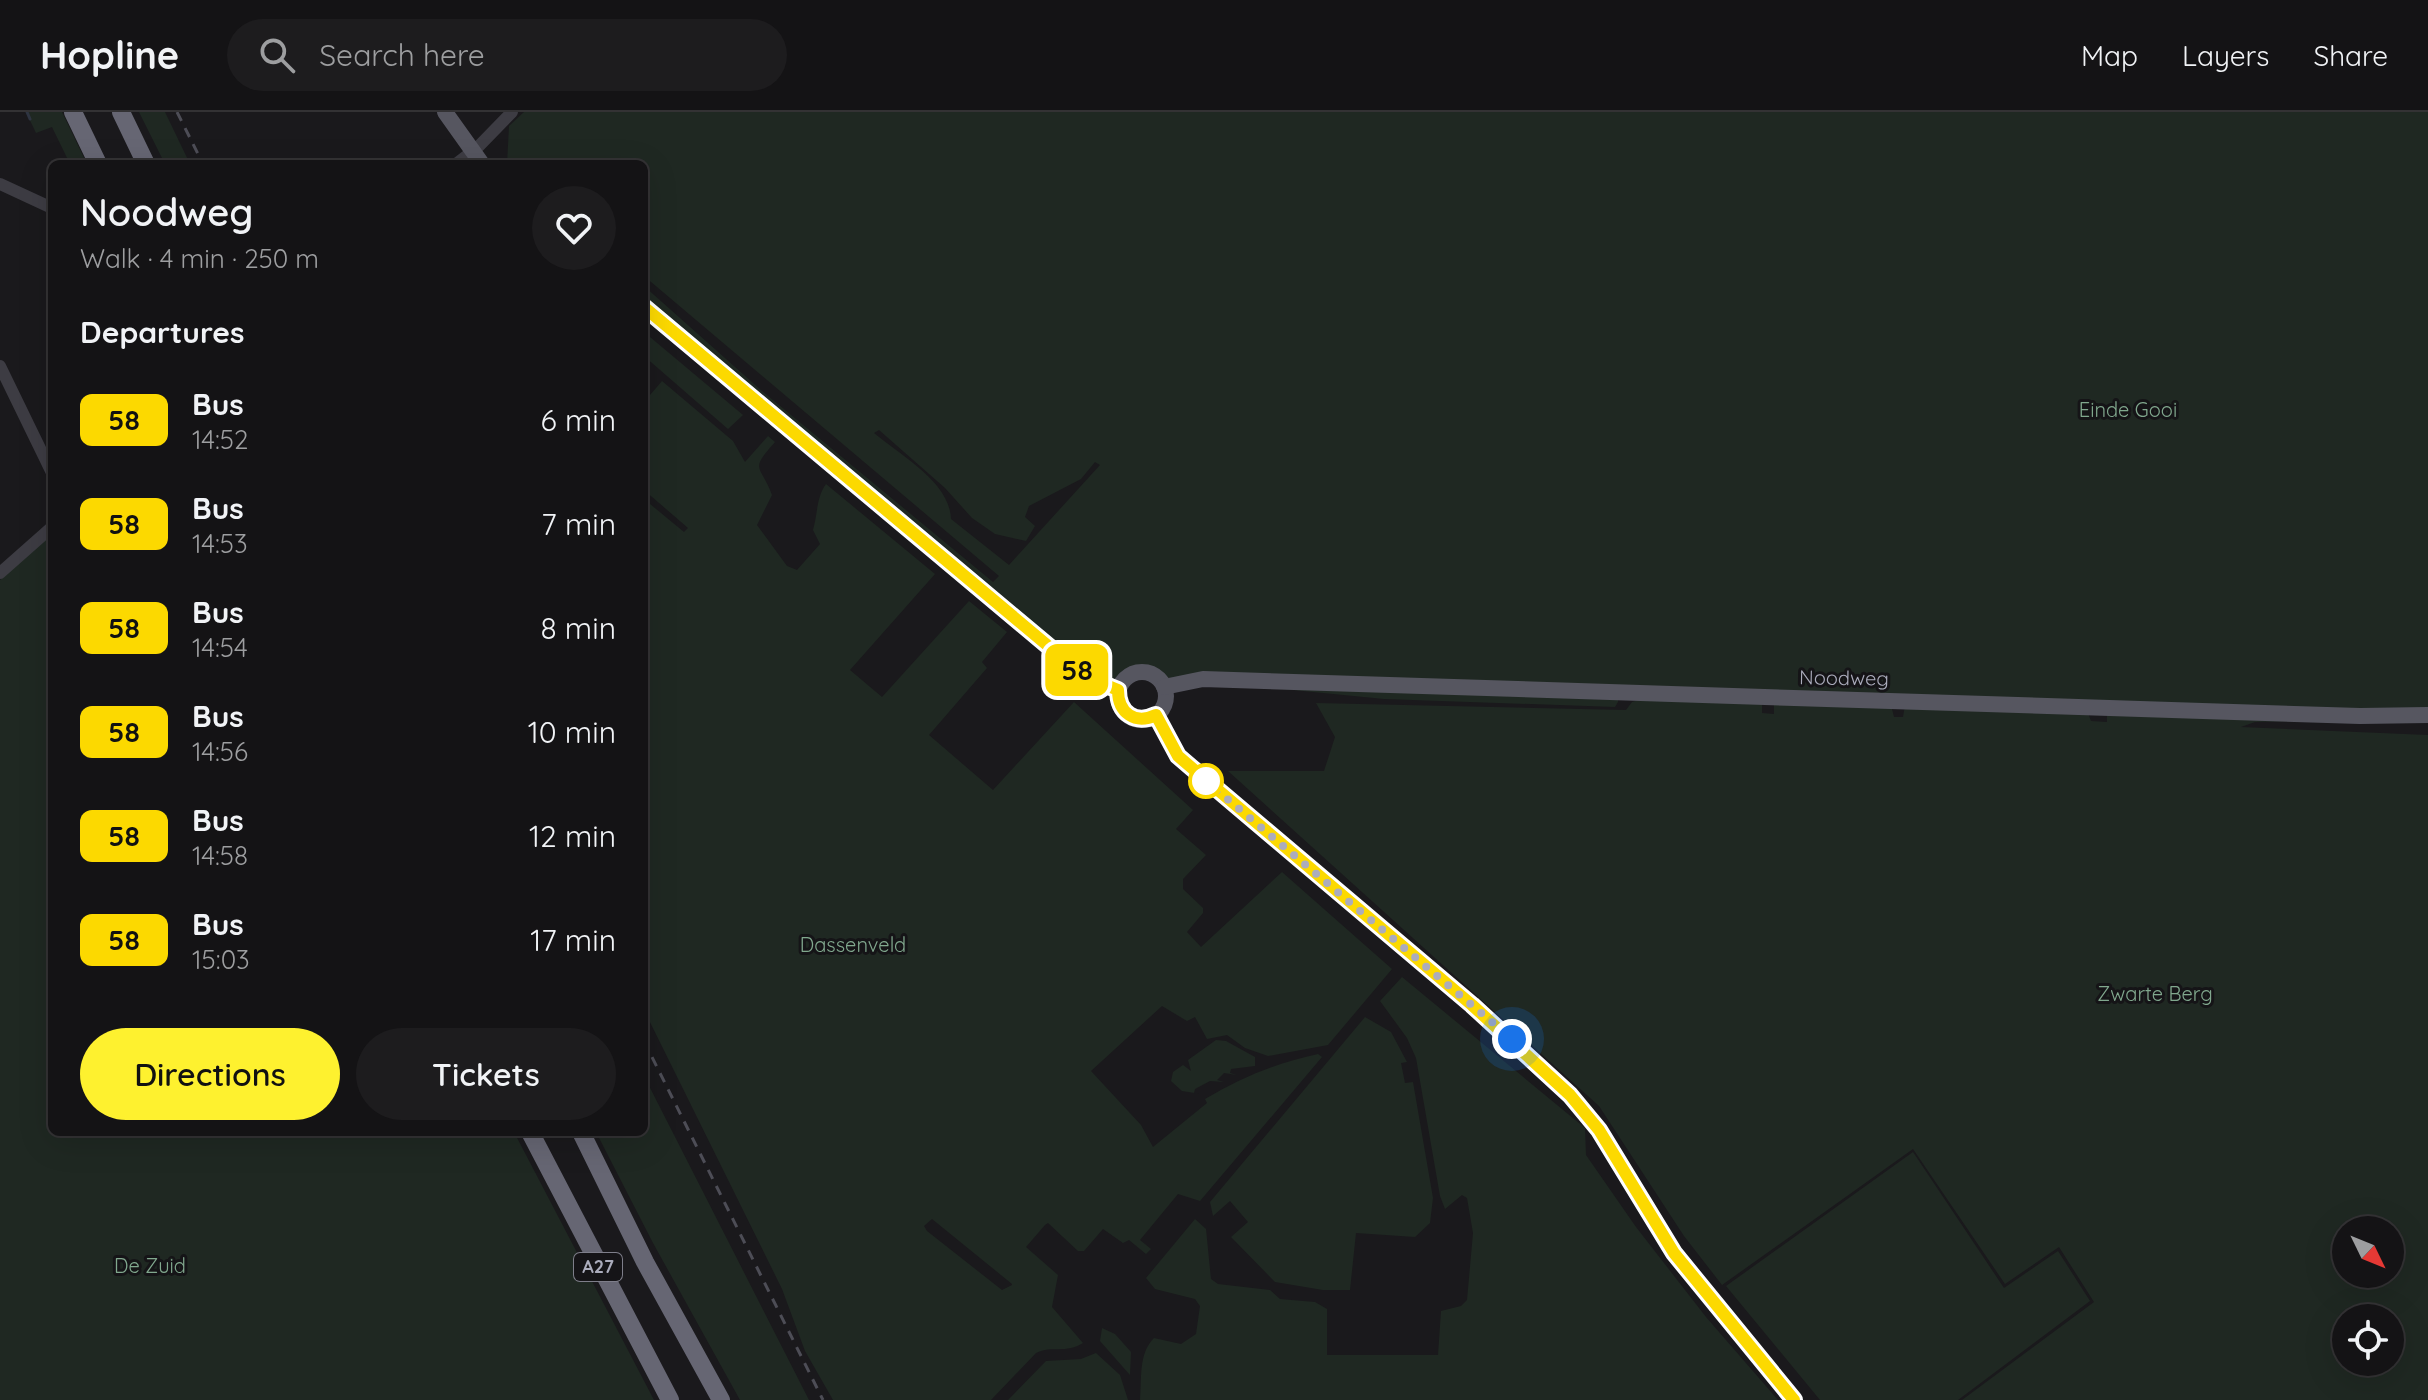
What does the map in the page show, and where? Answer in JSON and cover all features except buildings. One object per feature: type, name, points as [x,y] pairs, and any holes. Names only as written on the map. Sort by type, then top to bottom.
[{"type":"highway","points":[[73,112],[96,160]]},
{"type":"highway","points":[[121,112],[144,160]]},
{"type":"highway","name":"A27","points":[[532,1136],[670,1400]]},
{"type":"highway","name":"A27","points":[[583,1136],[645,1262],[721,1400]]},
{"type":"main road","points":[[445,112],[477,158]]},
{"type":"main road","points":[[648,310],[1084,676],[1118,690]]},
{"type":"main road","points":[[1140,672],[1155,675],[1164,687],[1165,702],[1156,715],[1147,719],[1128,716],[1121,709],[1118,690],[1126,677],[1140,672]]},
{"type":"main road","name":"Noodweg","points":[[1164,687],[1203,679],[2360,716],[2428,715]]},
{"type":"main road","points":[[1156,715],[1185,762],[1472,1005],[1570,1095],[1599,1130],[1674,1253],[1794,1400]]},
{"type":"street","points":[[477,158],[512,112]]},
{"type":"street","points":[[3,189],[48,206]]},
{"type":"street","points":[[0,366],[48,465]]},
{"type":"street","points":[[0,573],[48,531]]},
{"type":"green space","points":[[26,112],[62,112],[85,160],[68,160],[52,127],[36,133]]},
{"type":"green space","points":[[139,112],[165,112],[188,160],[163,160]]},
{"type":"green space","name":"Einde Gooi","points":[[524,112],[2428,112],[2428,715],[1076,678],[803,434],[648,301],[648,290],[762,391],[993,582],[999,576],[648,279],[648,160],[507,160],[509,126]],"holes":[[[879,430],[945,488],[972,518],[995,534],[1026,541],[1035,526],[1025,517],[1029,506],[1081,479],[1095,462],[1100,465],[1009,565],[951,519],[942,493],[933,481],[874,433]]]},
{"type":"green space","points":[[648,335],[743,415],[728,429],[648,359]]},
{"type":"green space","name":"Dassenveld","points":[[662,381],[733,441],[745,462],[768,436],[775,442],[759,464],[772,495],[757,525],[787,566],[797,570],[820,544],[813,530],[826,484],[935,574],[850,670],[882,697],[969,601],[1007,632],[982,662],[987,668],[929,735],[993,790],[1074,702],[1193,810],[1176,829],[1206,855],[1183,879],[1183,889],[1203,908],[1203,913],[1187,932],[1201,947],[1282,872],[1392,969],[1328,1045],[1268,1056],[1245,1048],[1227,1035],[1207,1039],[1195,1017],[1187,1021],[1162,1006],[1091,1071],[1141,1125],[1153,1147],[1207,1103],[1205,1099],[1219,1091],[1274,1066],[1318,1054],[1322,1057],[1200,1201],[1178,1194],[1140,1240],[1151,1249],[1146,1254],[1129,1240],[1123,1243],[1103,1229],[1084,1251],[1078,1251],[1048,1223],[1045,1225],[1026,1247],[1058,1275],[1052,1307],[1083,1343],[1036,1353],[991,1400],[833,1400],[805,1351],[782,1289],[648,1018],[648,502],[684,532],[688,528],[648,493],[648,397]],"holes":[[[932,1219],[1012,1285],[1002,1290],[924,1226]]]},
{"type":"green space","name":"De Zuid","points":[[48,537],[48,1136],[516,1136],[654,1400],[0,1400],[0,580]]},
{"type":"green space","points":[[1262,687],[1618,702],[1615,707],[1384,699]]},
{"type":"green space","name":"Zwarte Berg","points":[[1642,699],[1762,702],[1762,713],[1774,714],[1774,702],[1891,705],[1894,717],[1903,717],[1905,705],[2088,713],[2091,721],[2107,722],[2107,713],[2300,721],[2255,722],[2241,727],[2428,735],[2428,1400],[1962,1400],[2094,1302],[2059,1247],[2005,1284],[1913,1149],[1722,1285],[1684,1236],[1599,1106],[1228,771],[1324,771],[1335,737],[1316,703],[1626,710],[1632,702]]},
{"type":"green space","points":[[1402,977],[1585,1128],[1586,1155],[1636,1227],[1706,1317],[1778,1400],[1140,1400],[1143,1359],[1154,1338],[1181,1344],[1196,1334],[1200,1306],[1195,1299],[1155,1289],[1146,1278],[1195,1219],[1206,1229],[1211,1279],[1218,1284],[1270,1290],[1280,1299],[1315,1302],[1327,1309],[1327,1355],[1438,1355],[1441,1311],[1461,1306],[1467,1300],[1473,1233],[1467,1198],[1462,1195],[1445,1209],[1440,1196],[1416,1058],[1407,1038],[1380,1001]]},
{"type":"green space","points":[[1365,1017],[1391,1032],[1407,1062],[1401,1063],[1405,1083],[1413,1082],[1433,1198],[1430,1223],[1415,1237],[1356,1233],[1350,1290],[1323,1290],[1275,1282],[1231,1237],[1248,1222],[1230,1201],[1213,1216],[1210,1202]]},
{"type":"green space","points":[[1216,1040],[1226,1041],[1255,1057],[1255,1066],[1231,1069],[1230,1073],[1237,1075],[1224,1073],[1217,1080],[1224,1082],[1210,1081],[1195,1089],[1194,1093],[1182,1091],[1171,1081],[1173,1072],[1183,1065],[1191,1071],[1188,1060]]},
{"type":"green space","points":[[648,1084],[809,1400],[740,1400],[598,1136],[648,1136]]},
{"type":"green space","points":[[1913,1152],[2004,1288],[2058,1251],[2090,1301],[1958,1400],[1820,1400],[1726,1286]]},
{"type":"green space","points":[[1102,1328],[1115,1334],[1131,1352],[1130,1375],[1100,1341]]},
{"type":"green space","points":[[1096,1353],[1120,1375],[1128,1400],[1008,1400],[1046,1361],[1081,1359]]},
{"type":"waterway","points":[[27,112],[30,119]]},
{"type":"railway","points":[[177,112],[201,160]]},
{"type":"railway","points":[[648,1049],[823,1400]]},
{"type":"bus line","name":"58","points":[[648,310],[1084,676],[1118,690],[1121,709],[1128,716],[1147,719],[1156,715],[1178,756],[1531,1056],[1599,1130],[1674,1253],[1794,1400]]},
{"type":"route","points":[[1206,781],[1512,1039]]}]
